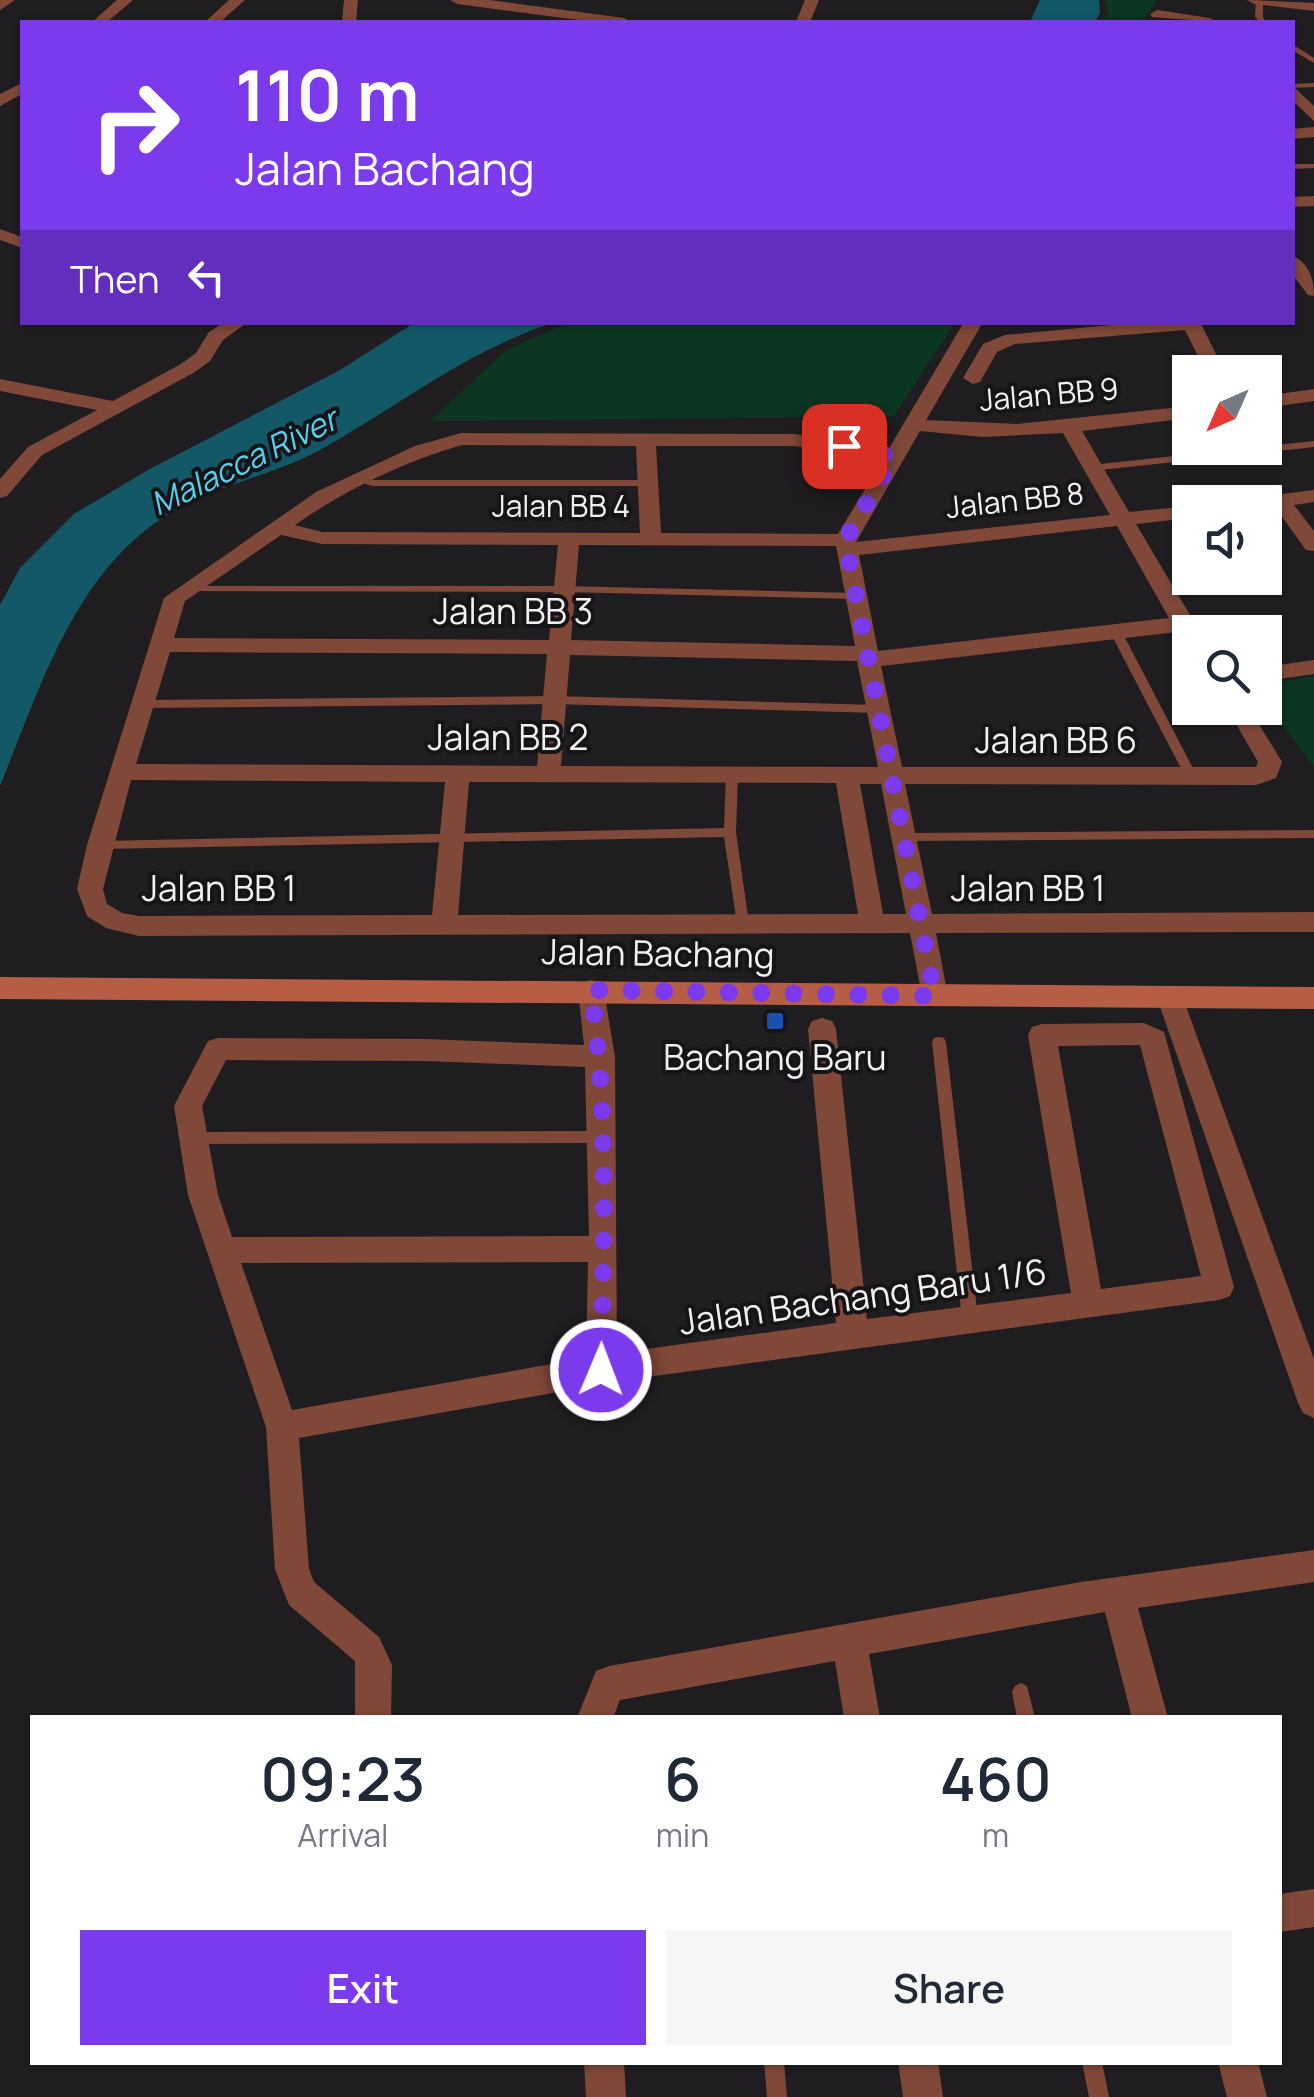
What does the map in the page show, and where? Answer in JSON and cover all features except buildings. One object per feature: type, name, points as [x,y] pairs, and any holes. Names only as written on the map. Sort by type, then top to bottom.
[{"type":"street","points":[[0,6],[8,0]]},
{"type":"street","points":[[101,20],[126,0]]},
{"type":"street","points":[[214,20],[238,0]]},
{"type":"street","points":[[457,0],[609,20]]},
{"type":"street","points":[[801,0],[811,1]]},
{"type":"street","points":[[1256,0],[1314,7]]},
{"type":"street","points":[[1158,12],[1200,20]]},
{"type":"street","points":[[1296,270],[1314,291]]},
{"type":"street","points":[[0,492],[35,451],[188,368],[203,356],[216,336],[233,325]]},
{"type":"street","points":[[935,996],[846,545],[972,325]]},
{"type":"street","points":[[973,378],[990,348],[1012,338],[1177,325]]},
{"type":"street","points":[[1191,325],[1206,355]]},
{"type":"street","points":[[0,385],[114,407]]},
{"type":"street","points":[[1282,400],[1314,396]]},
{"type":"street","name":"Jalan BB 9","points":[[914,424],[972,432],[1172,414]]},
{"type":"street","points":[[1070,426],[1177,615]]},
{"type":"street","name":"Jalan BB 1","points":[[894,457],[795,440],[461,439],[422,450],[324,496],[186,589],[170,609],[99,845],[90,889],[96,909],[114,921],[140,926],[1314,922]]},
{"type":"street","points":[[646,440],[652,537]]},
{"type":"street","points":[[1282,500],[1314,496]]},
{"type":"street","points":[[1282,513],[1314,546]]},
{"type":"street","name":"Jalan BB 8","points":[[846,545],[1172,514]]},
{"type":"street","name":"Jalan BB 4","points":[[279,528],[322,538],[652,537],[846,545]]},
{"type":"street","points":[[548,773],[569,536]]},
{"type":"street","name":"Jalan BB 3","points":[[159,645],[559,647],[868,657],[1116,632],[1172,630]]},
{"type":"street","points":[[1282,672],[1314,667]]},
{"type":"street","name":"Jalan BB 6","points":[[891,776],[1256,777],[1267,772],[1270,762],[1248,725]]},
{"type":"street","name":"Jalan BB 2","points":[[124,772],[891,776]]},
{"type":"street","points":[[444,922],[458,772]]},
{"type":"street","points":[[847,776],[872,923]]},
{"type":"street","name":"Jalan Bachang","points":[[0,988],[1314,998]]},
{"type":"street","points":[[591,990],[600,1057],[603,1137],[601,1370]]},
{"type":"street","points":[[1170,998],[1314,1403]]},
{"type":"street","points":[[822,1030],[853,1336]]},
{"type":"street","name":"Jalan Bachang Baru 1/6","points":[[282,1427],[601,1370],[970,1319],[1088,1305],[1219,1287],[1154,1040],[1144,1034],[1042,1035],[1088,1305]]},
{"type":"street","points":[[373,1715],[374,1666],[367,1649],[301,1593],[292,1569],[282,1427],[202,1196],[188,1106],[218,1049],[426,1050],[600,1057]]},
{"type":"street","points":[[223,1250],[604,1250]]},
{"type":"street","points":[[596,1715],[609,1684],[1118,1595],[1314,1566]]},
{"type":"street","points":[[1118,1595],[1149,1715]]},
{"type":"street","points":[[849,1641],[861,1715]]},
{"type":"street","points":[[1282,1914],[1314,1908]]},
{"type":"street","points":[[604,2065],[606,2097]]},
{"type":"street","points":[[918,2065],[923,2097]]},
{"type":"street","points":[[1239,2065],[1247,2097]]},
{"type":"lane","points":[[1299,99],[1314,85]]},
{"type":"lane","points":[[1091,468],[1314,444]]},
{"type":"lane","points":[[360,479],[373,484],[649,484]]},
{"type":"lane","points":[[186,589],[564,589],[856,596]]},
{"type":"lane","points":[[1116,632],[1192,776]]},
{"type":"lane","points":[[142,704],[554,700],[878,710]]},
{"type":"lane","points":[[732,774],[730,832],[743,924]]},
{"type":"lane","points":[[99,845],[730,832]]},
{"type":"lane","points":[[903,837],[1314,834]]},
{"type":"lane","points":[[939,1042],[970,1319]]},
{"type":"lane","points":[[194,1138],[603,1137]]},
{"type":"lane","points":[[1021,1692],[1025,1715]]},
{"type":"lane","points":[[774,2065],[777,2097]]},
{"type":"lane","points":[[1093,2065],[1099,2097]]},
{"type":"green space","points":[[1105,0],[1156,0],[1145,20],[1099,20],[1108,15]]},
{"type":"green space","points":[[563,325],[954,325],[894,416],[430,421],[508,349]]},
{"type":"green space","points":[[1314,676],[1314,767],[1282,725],[1282,681]]},
{"type":"water","points":[[1040,0],[1099,0],[1096,20],[1031,20]]},
{"type":"water","name":"Malacca River","points":[[411,325],[547,325],[463,363],[309,455],[199,498],[145,531],[115,559],[67,629],[0,786],[0,605],[20,568],[74,514],[148,470],[340,370]]},
{"type":"place","name":"Bachang Baru","points":[[775,1021]]},
{"type":"route","points":[[601,1370],[605,1214],[600,1057],[591,990],[935,996],[845,540],[894,457],[844,446]]}]
